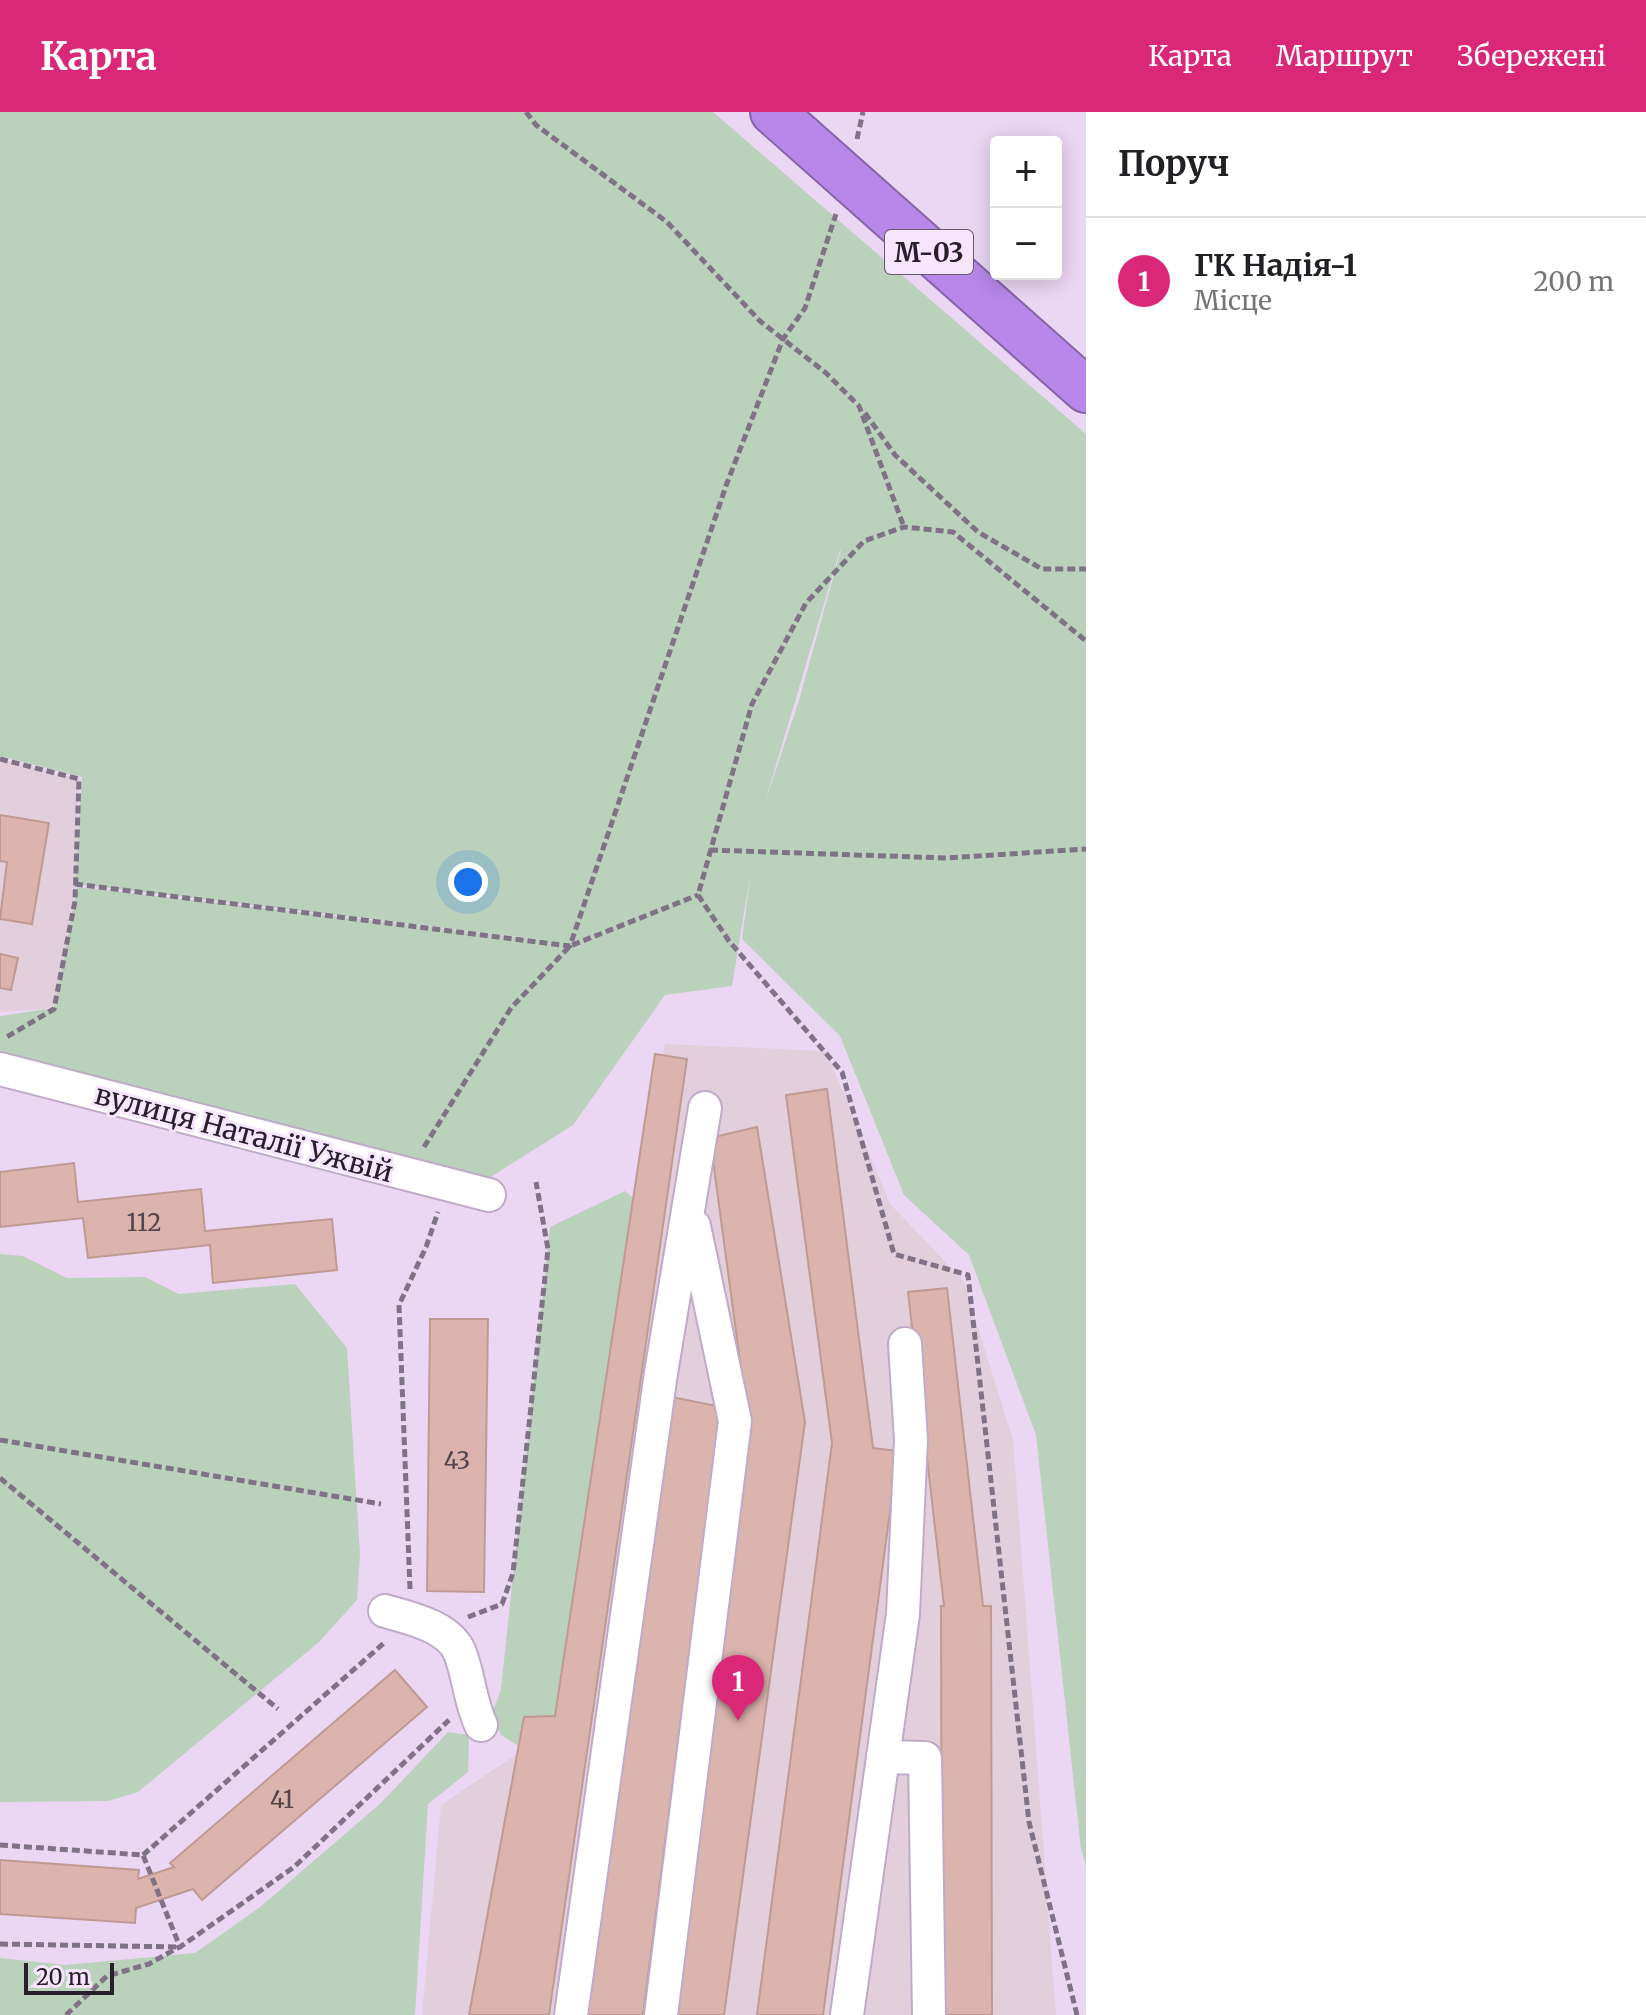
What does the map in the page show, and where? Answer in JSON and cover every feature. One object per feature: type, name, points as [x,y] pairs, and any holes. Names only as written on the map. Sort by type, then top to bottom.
[{"type":"highway","name":"М-03","points":[[773,112],[1086,390]]},
{"type":"street","name":"вулиця Наталії Ужвій","points":[[0,1069],[489,1195]]},
{"type":"street","points":[[571,2015],[661,1373],[705,1108]]},
{"type":"street","points":[[661,2015],[735,1421],[690,1208]]},
{"type":"street","points":[[847,2015],[903,1614],[911,1440],[905,1344]]},
{"type":"street","points":[[409,1618],[459,1650],[470,1702],[481,1725]]},
{"type":"street","points":[[883,1757],[925,1758],[929,2015]]},
{"type":"path","points":[[526,112],[536,125],[667,222],[760,321],[826,373],[859,406],[895,455],[978,532],[1042,569],[1086,569]]},
{"type":"path","points":[[570,946],[727,483],[783,339],[805,308],[847,180]]},
{"type":"path","points":[[859,406],[904,527]]},
{"type":"path","points":[[1077,2015],[1029,1822],[968,1275],[894,1254],[842,1072],[729,941],[698,895],[752,704],[806,603],[864,541],[904,527],[953,532],[1086,641]]},
{"type":"path","points":[[0,759],[79,779],[75,884],[54,1009],[0,1041]]},
{"type":"path","points":[[710,850],[946,858],[1086,849]]},
{"type":"path","points":[[75,884],[570,946]]},
{"type":"path","points":[[406,1175],[511,1008],[570,946],[698,895]]},
{"type":"path","points":[[0,1845],[143,1855],[409,1618],[474,1615],[502,1604],[513,1573],[548,1249],[536,1182]]},
{"type":"path","points":[[409,1618],[399,1305],[438,1213]]},
{"type":"path","points":[[0,1440],[381,1504]]},
{"type":"path","points":[[0,1478],[278,1709]]},
{"type":"path","points":[[66,2015],[107,1976],[149,1964],[180,1947],[294,1867],[457,1714],[481,1725]]},
{"type":"path","points":[[143,1855],[180,1947]]},
{"type":"path","points":[[0,1944],[180,1947]]},
{"type":"shaded area","points":[[0,759],[79,779],[76,887],[54,1008],[0,1012]]},
{"type":"shaded area","points":[[665,1044],[826,1051],[890,1204],[963,1280],[1013,1440],[1056,2015],[422,2015],[441,1805],[566,1721]]},
{"type":"green space","points":[[0,112],[713,112],[1086,434],[1086,1866],[1081,1849],[1036,1435],[969,1255],[904,1195],[840,1036],[742,939],[751,871],[732,986],[665,995],[573,1125],[486,1180],[0,1066],[0,1016],[54,1008],[77,887],[570,943],[75,884],[82,777],[0,756]],"holes":[[[841,549],[798,704],[765,802]]]},
{"type":"green space","points":[[625,1191],[640,1204],[565,1721],[520,1747],[501,1735],[492,1714],[501,1689],[550,1227]]},
{"type":"green space","points":[[0,1254],[23,1256],[67,1278],[145,1277],[179,1294],[295,1284],[347,1348],[360,1554],[357,1600],[318,1643],[138,1792],[108,1801],[0,1802]]},
{"type":"green space","points":[[448,1732],[469,1735],[468,1772],[428,1804],[415,2015],[0,2015],[0,1958],[65,1965],[195,1953],[259,1908],[381,1803]]},
{"type":"building","points":[[0,815],[49,823],[32,924],[0,919],[7,862],[0,861]]},
{"type":"building","points":[[0,954],[18,958],[11,990],[0,988]]},
{"type":"building","points":[[655,1054],[687,1059],[549,2015],[469,2015],[524,1717],[555,1716]]},
{"type":"building","points":[[827,1089],[873,1448],[898,1451],[823,2015],[757,2015],[832,1443],[786,1095]]},
{"type":"building","points":[[757,1127],[805,1422],[724,2015],[674,2015],[749,1428],[710,1138]]},
{"type":"building","points":[[74,1163],[78,1202],[201,1189],[205,1231],[332,1219],[337,1270],[213,1283],[210,1245],[88,1258],[83,1218],[0,1227],[0,1172]]},
{"type":"building","points":[[947,1288],[983,1606],[991,1606],[992,2015],[942,2015],[941,1606],[944,1606],[908,1292]]},
{"type":"building","points":[[430,1319],[488,1319],[484,1592],[427,1591]]},
{"type":"building","points":[[672,1397],[721,1407],[643,2015],[583,2015]]},
{"type":"building","points":[[395,1670],[427,1707],[202,1900],[193,1889],[136,1908],[135,1923],[0,1914],[0,1860],[139,1870],[138,1879],[174,1867],[170,1863]]},
{"type":"place","name":"ГК Надія-1","points":[[738,1721]]}]
